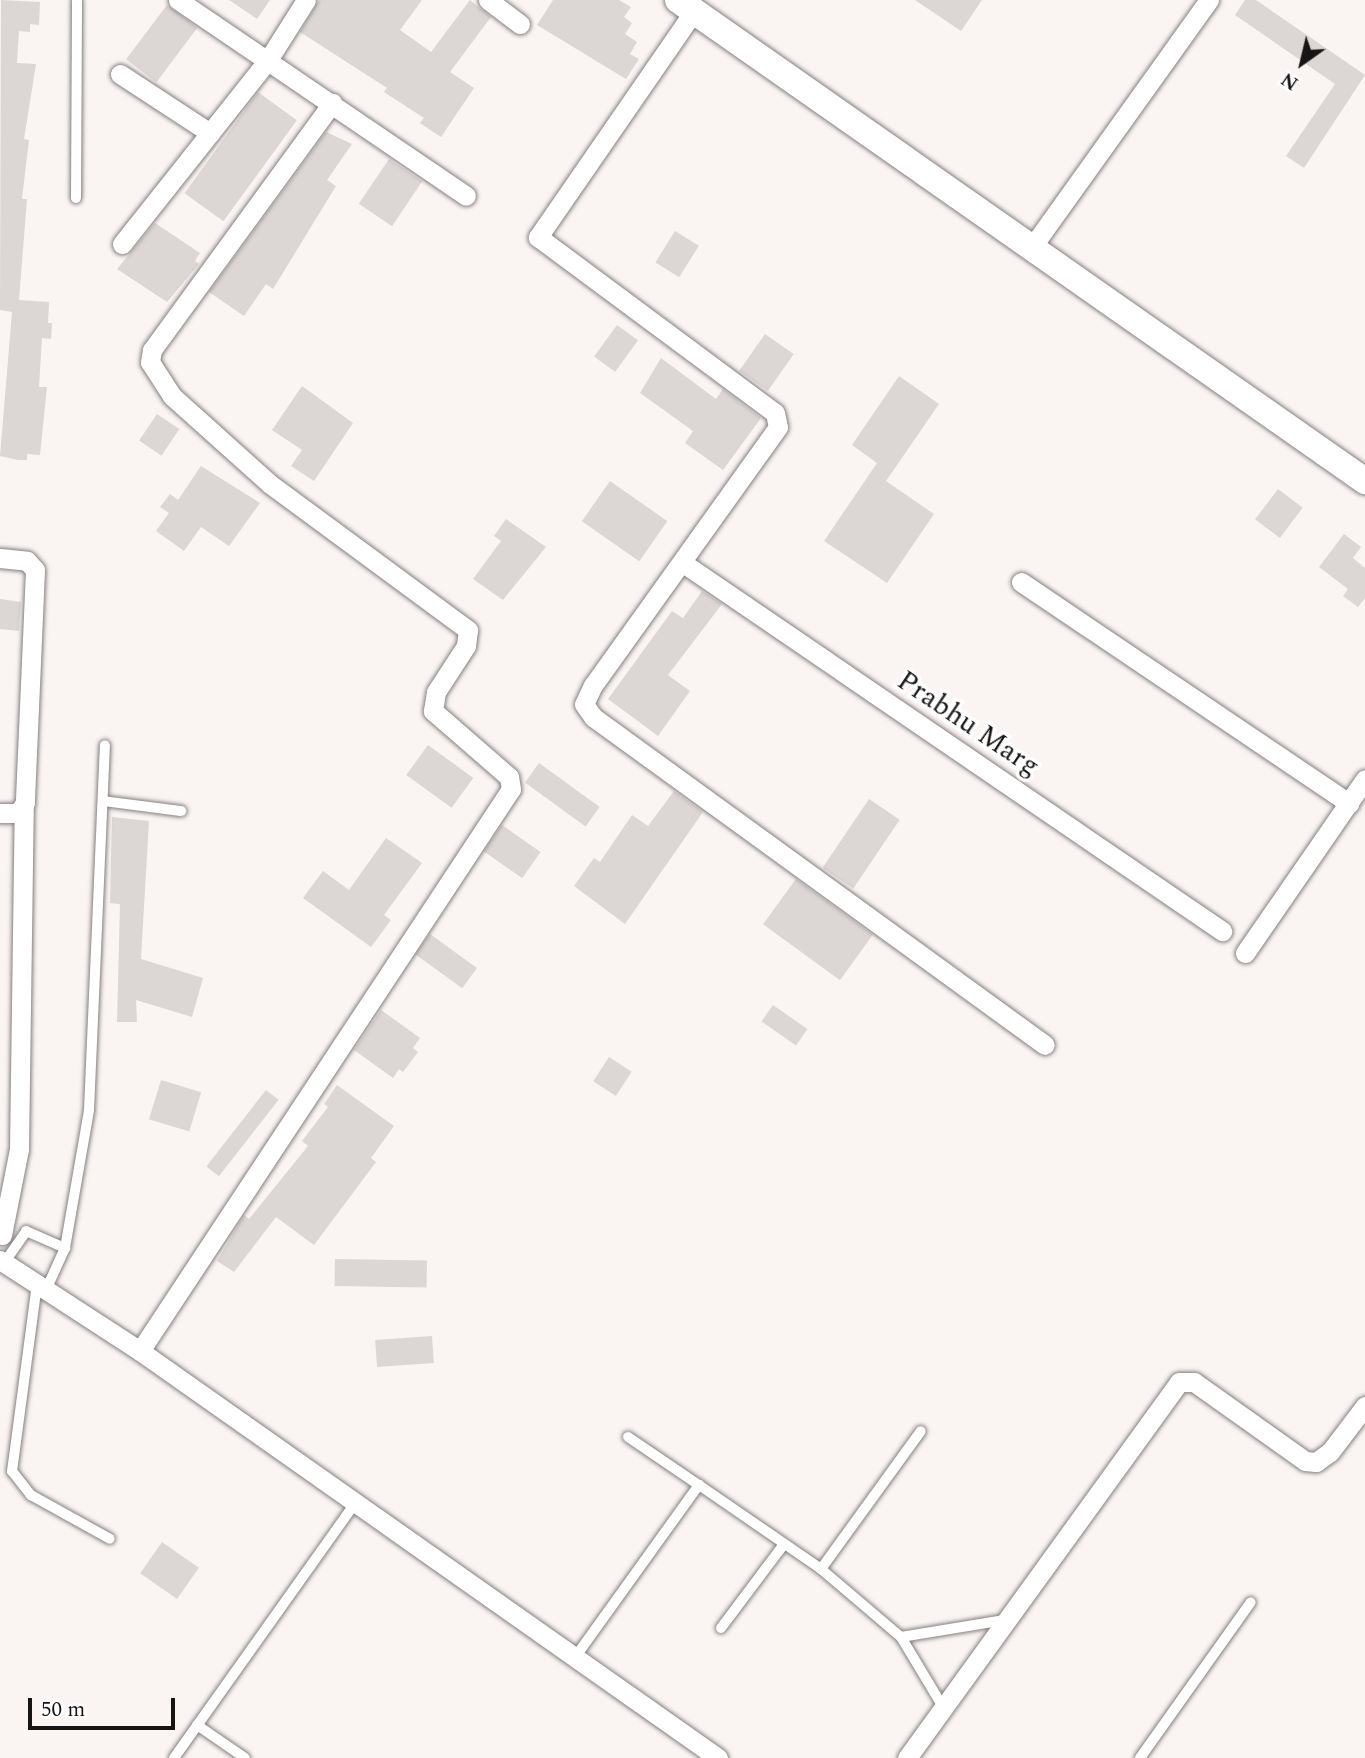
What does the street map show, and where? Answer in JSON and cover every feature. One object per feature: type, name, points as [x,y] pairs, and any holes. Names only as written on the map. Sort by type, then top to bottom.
[{"type":"street","points":[[178,0],[466,196]]},
{"type":"street","points":[[122,244],[268,60],[306,0]]},
{"type":"street","points":[[488,0],[520,24]]},
{"type":"street","points":[[1032,247],[1209,0]]},
{"type":"street","points":[[1045,1045],[587,710],[587,694],[776,433],[778,419],[538,237],[686,6],[1365,481]]},
{"type":"street","points":[[120,74],[210,133]]},
{"type":"street","points":[[140,1351],[511,789],[509,777],[433,711],[436,692],[466,646],[468,631],[270,484],[172,396],[150,362],[152,350],[332,103]]},
{"type":"street","points":[[0,558],[27,561],[36,570],[24,808],[19,1149],[2,1235]]},
{"type":"street","name":"Prabhu Marg","points":[[683,563],[1222,931]]},
{"type":"street","points":[[1021,582],[1349,803]]},
{"type":"street","points":[[1245,953],[1365,779]]},
{"type":"street","points":[[0,813],[18,813],[24,808]]},
{"type":"street","points":[[2,1262],[140,1351],[718,1758]]},
{"type":"street","points":[[907,1758],[1178,1382],[1194,1382],[1305,1461],[1316,1462],[1330,1452],[1365,1406]]},
{"type":"lane","points":[[76,198],[77,0]]},
{"type":"lane","points":[[105,745],[89,1110],[65,1248],[41,1287],[12,1471],[31,1495],[110,1539]]},
{"type":"lane","points":[[103,802],[181,811]]},
{"type":"lane","points":[[2,1262],[26,1231],[65,1248]]},
{"type":"lane","points":[[821,1569],[921,1431]]},
{"type":"lane","points":[[628,1437],[821,1569],[901,1637],[943,1707]]},
{"type":"lane","points":[[576,1656],[699,1485]]},
{"type":"lane","points":[[174,1758],[257,1647],[355,1503]]},
{"type":"lane","points":[[721,1628],[784,1544]]},
{"type":"lane","points":[[1140,1758],[1251,1602]]},
{"type":"lane","points":[[901,1637],[1005,1620]]},
{"type":"lane","points":[[197,1725],[245,1758]]},
{"type":"building","points":[[1,0],[40,2],[39,25],[30,24],[30,32],[19,31],[17,63],[36,64],[24,139],[29,140],[22,199],[27,199],[19,300],[49,302],[48,323],[52,323],[51,339],[42,338],[39,387],[47,387],[40,455],[27,454],[27,460],[0,456],[12,312],[0,310]]},
{"type":"building","points":[[229,0],[270,0],[257,19]]},
{"type":"building","points":[[319,0],[422,0],[400,30],[431,52],[470,0],[491,17],[450,72],[474,88],[441,137],[420,123],[424,118],[384,92],[387,88],[300,32]]},
{"type":"building","points":[[553,0],[619,0],[631,7],[624,17],[632,23],[625,34],[637,42],[630,54],[639,59],[626,79],[537,25]]},
{"type":"building","points":[[915,0],[982,0],[961,31]]},
{"type":"building","points":[[1245,0],[1256,0],[1365,75],[1304,168],[1286,156],[1335,84],[1235,15]]},
{"type":"building","points":[[167,5],[197,28],[156,82],[126,59]]},
{"type":"building","points":[[258,92],[297,120],[223,221],[185,193]]},
{"type":"building","points":[[326,132],[352,144],[327,180],[336,186],[273,289],[266,284],[244,316],[209,292]]},
{"type":"building","points":[[389,159],[422,181],[392,226],[359,204]]},
{"type":"building","points":[[155,223],[200,253],[195,261],[199,264],[167,302],[117,269]]},
{"type":"building","points":[[675,231],[699,246],[679,277],[655,262]]},
{"type":"building","points":[[617,325],[638,340],[615,372],[594,357]]},
{"type":"building","points":[[765,334],[794,354],[768,391],[739,371]]},
{"type":"building","points":[[661,358],[716,399],[723,389],[761,418],[723,470],[685,443],[693,431],[640,393]]},
{"type":"building","points":[[899,376],[939,404],[886,481],[934,514],[887,583],[824,541],[877,463],[852,445]]},
{"type":"building","points":[[302,386],[353,423],[314,481],[291,466],[302,450],[272,430]]},
{"type":"building","points":[[157,414],[179,429],[161,456],[139,441]]},
{"type":"building","points":[[201,466],[260,503],[229,546],[201,527],[184,551],[156,531],[169,513],[160,507],[170,494],[178,500]]},
{"type":"building","points":[[610,481],[667,521],[639,561],[582,521]]},
{"type":"building","points":[[1278,489],[1303,508],[1280,538],[1255,519]]},
{"type":"building","points":[[506,519],[546,547],[503,600],[473,579],[501,541],[494,536]]},
{"type":"building","points":[[1344,534],[1361,547],[1353,558],[1365,568],[1365,598],[1358,607],[1343,596],[1348,589],[1319,567]]},
{"type":"building","points":[[702,591],[722,604],[668,675],[690,691],[658,736],[608,699],[672,611],[683,618]]},
{"type":"building","points":[[0,599],[21,602],[19,631],[0,629]]},
{"type":"building","points":[[428,745],[473,778],[452,808],[406,775]]},
{"type":"building","points":[[539,763],[600,807],[586,827],[525,782]]},
{"type":"building","points":[[674,791],[703,812],[625,924],[574,886],[594,858],[600,862],[632,815],[648,826]]},
{"type":"building","points":[[869,799],[900,820],[853,889],[823,868]]},
{"type":"building","points":[[112,817],[149,821],[141,959],[203,978],[192,1017],[136,1000],[137,1022],[117,1022],[120,904],[110,903]]},
{"type":"building","points":[[502,825],[541,852],[522,878],[484,851]]},
{"type":"building","points":[[386,838],[422,863],[384,915],[391,920],[371,947],[303,898],[323,871],[349,890]]},
{"type":"building","points":[[796,879],[873,935],[840,980],[763,924]]},
{"type":"building","points":[[430,934],[477,968],[462,988],[415,954]]},
{"type":"building","points":[[773,1005],[807,1029],[796,1045],[762,1021]]},
{"type":"building","points":[[381,1010],[420,1038],[413,1048],[418,1052],[403,1072],[399,1069],[393,1078],[354,1050]]},
{"type":"building","points":[[609,1057],[632,1072],[616,1096],[593,1081]]},
{"type":"building","points":[[161,1080],[201,1092],[189,1131],[149,1119]]},
{"type":"building","points":[[337,1085],[394,1126],[371,1158],[376,1162],[314,1245],[276,1217],[234,1272],[217,1261],[244,1215],[249,1219],[308,1146],[302,1141],[328,1107],[324,1104]]},
{"type":"building","points":[[266,1090],[279,1100],[219,1176],[206,1166]]},
{"type":"building","points":[[335,1259],[427,1261],[427,1288],[335,1286]]},
{"type":"building","points":[[432,1336],[434,1363],[377,1367],[375,1340]]},
{"type":"building","points":[[162,1542],[199,1568],[177,1599],[140,1573]]}]
